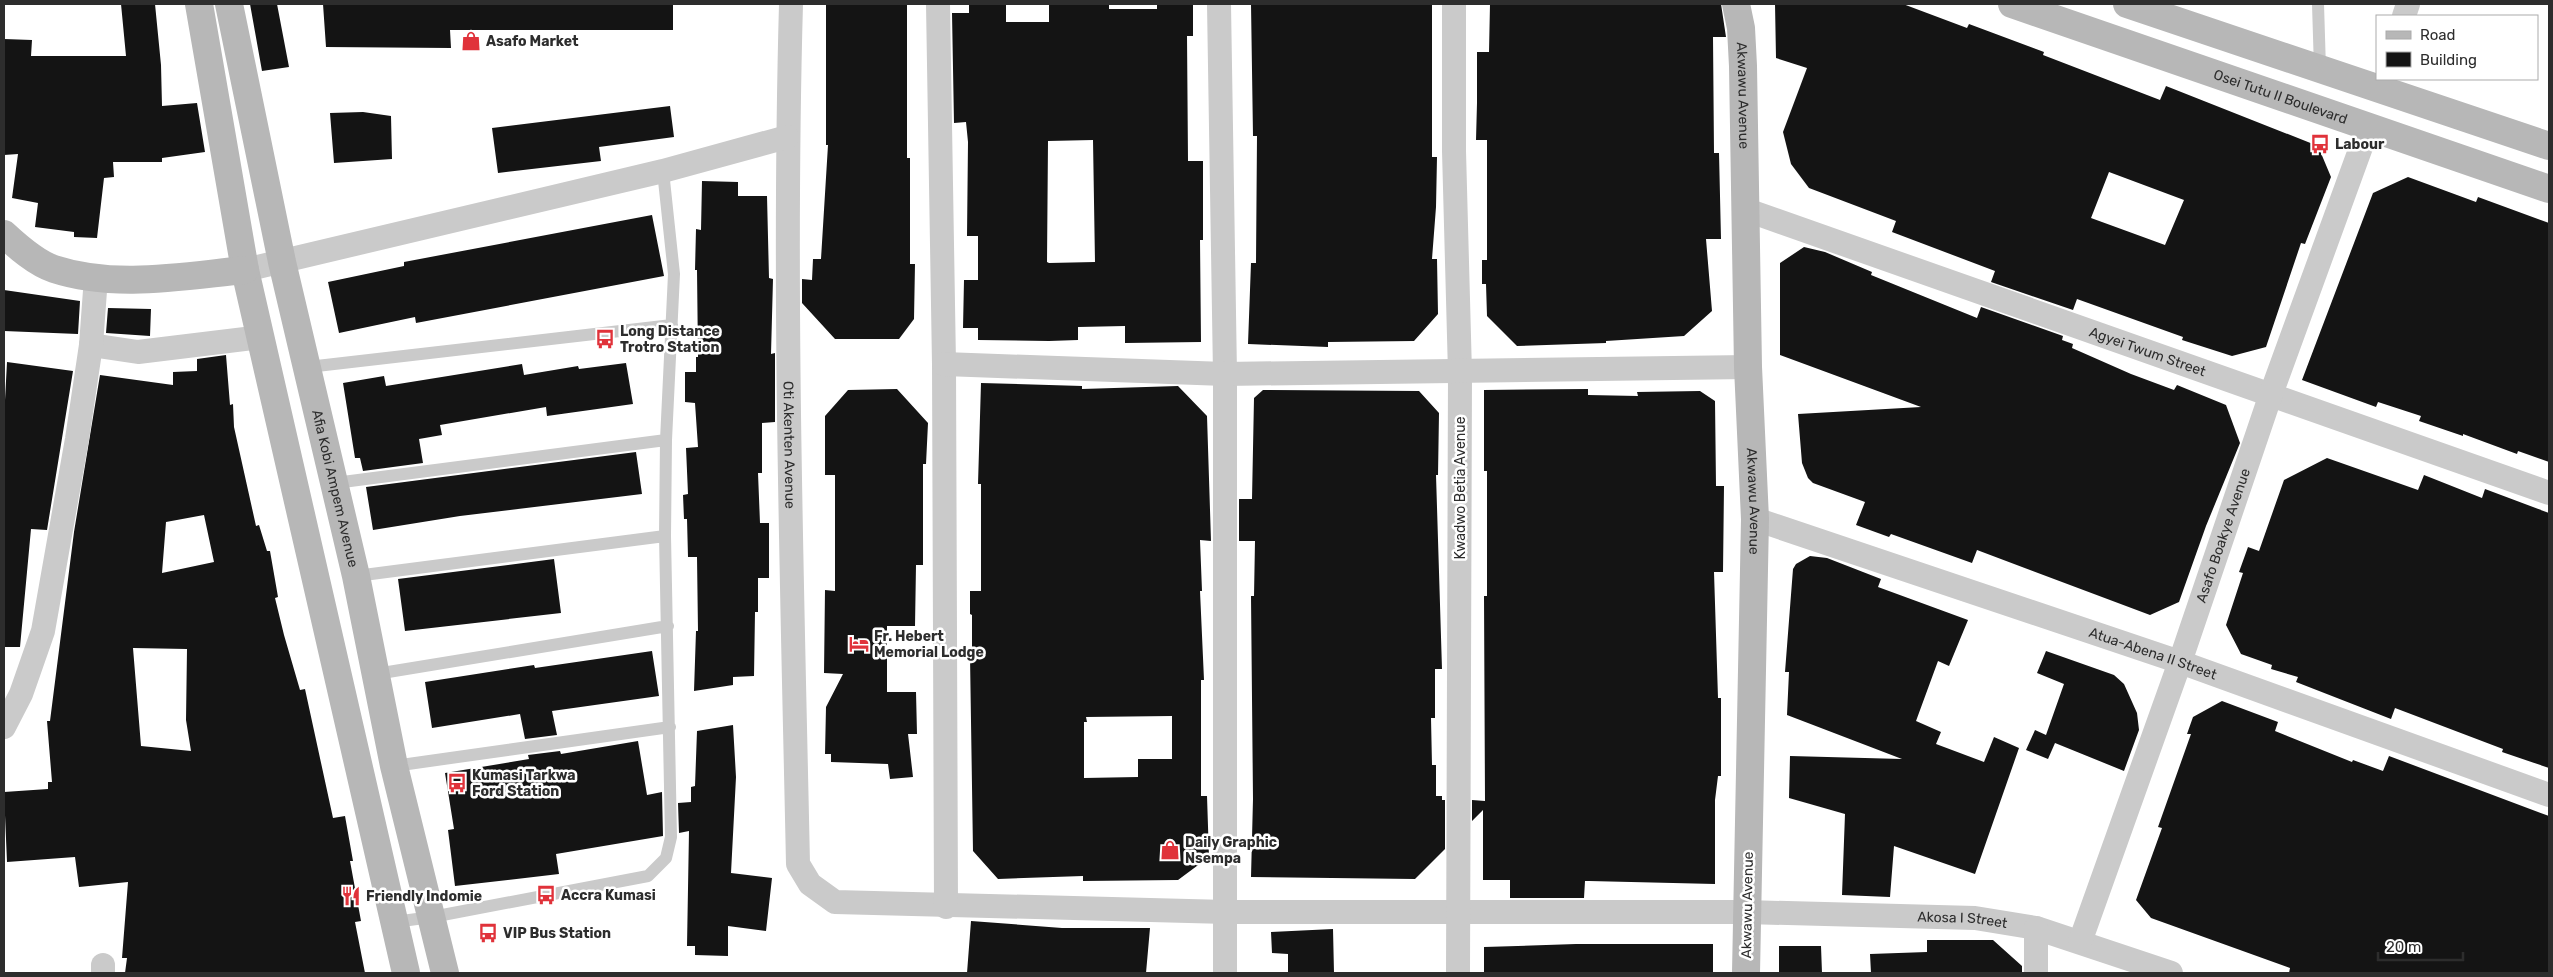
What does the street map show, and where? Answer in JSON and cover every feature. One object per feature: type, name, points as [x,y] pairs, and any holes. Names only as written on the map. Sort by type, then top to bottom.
[{"type":"main road","points":[[199,4],[245,270],[406,973]]},
{"type":"main road","name":"Afia Kobi Ampem Avenue","points":[[229,4],[282,262],[356,576],[394,766],[445,973]]},
{"type":"main road","name":"Osei Tutu II Boulevard","points":[[2012,4],[2549,189]]},
{"type":"main road","points":[[2144,6],[2320,69],[2382,84],[2549,146]]},
{"type":"main road","name":"Akwawu Avenue","points":[[1741,12],[1748,367],[1755,519],[1746,973]]},
{"type":"main road","points":[[4,234],[19,248],[53,268],[96,277],[149,280],[245,270]]},
{"type":"street","name":"Oti Akenten Avenue","points":[[791,4],[787,137],[790,478],[798,864],[810,884]]},
{"type":"street","points":[[938,4],[944,364],[946,906]]},
{"type":"street","points":[[1219,4],[1225,374],[1226,973]]},
{"type":"street","name":"Kwadwo Betia Avenue","points":[[1454,4],[1454,151],[1460,372],[1458,973]]},
{"type":"street","name":"Asafo Boakye Avenue","points":[[2080,942],[2180,662],[2271,394],[2368,128]]},
{"type":"street","points":[[245,270],[664,171],[787,137]]},
{"type":"street","name":"Agyei Twum Street","points":[[1744,209],[2549,493]]},
{"type":"street","points":[[4,727],[21,694],[43,631],[78,439],[91,345],[96,277]]},
{"type":"street","points":[[91,345],[138,352],[261,337]]},
{"type":"street","points":[[944,364],[1225,374],[1748,367]]},
{"type":"street","name":"Atua-Abena II Street","points":[[1755,519],[2180,662],[2549,795]]},
{"type":"street","name":"Akosa I Street","points":[[810,884],[835,902],[946,906],[1227,912],[1746,912],[1975,918],[2036,928],[2171,973]]},
{"type":"street","points":[[2036,928],[2036,973]]},
{"type":"lane","points":[[2318,4],[2320,69]]},
{"type":"lane","points":[[394,922],[432,917],[648,876],[666,858],[671,837],[665,536],[666,440],[674,274],[664,171]]},
{"type":"lane","points":[[308,367],[672,325]]},
{"type":"lane","points":[[335,482],[666,440]]},
{"type":"lane","points":[[356,576],[665,536]]},
{"type":"lane","points":[[376,674],[668,626]]},
{"type":"lane","points":[[394,766],[670,728]]},
{"type":"building","points":[[121,4],[155,4],[161,65],[162,106],[197,103],[205,152],[162,158],[162,162],[113,162],[114,177],[104,178],[97,238],[74,237],[74,232],[35,227],[38,203],[12,198],[18,154],[4,155],[4,39],[32,40],[31,56],[126,56]]},
{"type":"building","points":[[250,4],[277,4],[289,67],[262,71]]},
{"type":"building","points":[[323,4],[673,4],[673,30],[450,30],[451,48],[326,47]]},
{"type":"building","points":[[826,4],[907,4],[907,158],[910,158],[910,264],[915,264],[914,319],[899,339],[835,339],[802,303],[802,279],[812,280],[813,259],[821,259],[828,145],[826,145]]},
{"type":"building","points":[[969,4],[1006,4],[1006,22],[1049,22],[1049,4],[1109,4],[1109,9],[1157,9],[1157,4],[1193,4],[1193,36],[1187,36],[1188,161],[1203,161],[1203,240],[1200,240],[1201,342],[1125,343],[1125,326],[1078,327],[1078,340],[1049,341],[978,340],[978,328],[963,328],[964,280],[978,280],[978,236],[967,236],[968,142],[966,122],[954,123],[952,13],[969,13]],"holes":[[[1093,140],[1095,262],[1047,262],[1048,141]]]},
{"type":"building","points":[[1251,4],[1432,4],[1432,157],[1437,157],[1432,259],[1437,259],[1438,314],[1414,341],[1328,342],[1328,347],[1248,344],[1251,263],[1256,263],[1257,136],[1253,136]]},
{"type":"building","points":[[1490,4],[1721,4],[1726,37],[1713,37],[1714,153],[1719,153],[1721,239],[1706,239],[1712,311],[1684,336],[1606,341],[1606,343],[1517,346],[1487,316],[1486,284],[1482,284],[1482,260],[1487,260],[1487,140],[1476,140],[1477,52],[1489,52]]},
{"type":"building","points":[[1775,4],[1903,4],[1967,28],[1969,24],[2044,52],[2043,55],[2160,100],[2166,86],[2318,146],[2331,177],[2305,244],[2301,243],[2266,347],[2232,356],[2182,340],[2183,337],[2077,299],[2073,310],[1991,282],[1995,271],[1892,232],[1896,221],[1809,188],[1791,164],[1783,132],[1807,68],[1776,58]],"holes":[[[2109,172],[2184,200],[2165,245],[2091,218]]]},
{"type":"building","points":[[670,106],[674,137],[599,147],[601,161],[498,173],[492,128]]},
{"type":"building","points":[[363,112],[391,116],[392,159],[334,163],[330,113]]},
{"type":"building","points":[[2408,177],[2476,202],[2478,197],[2549,223],[2549,462],[2518,451],[2517,454],[2463,434],[2463,436],[2419,421],[2421,416],[2378,402],[2376,407],[2302,380],[2373,193]]},
{"type":"building","points":[[702,181],[738,182],[738,196],[767,196],[769,278],[773,279],[771,354],[775,353],[775,422],[762,423],[762,473],[758,473],[760,523],[769,523],[769,578],[758,578],[758,612],[755,612],[754,676],[733,677],[733,685],[694,691],[696,631],[698,631],[697,557],[688,557],[687,519],[684,519],[683,495],[688,494],[686,448],[698,447],[695,403],[685,402],[685,372],[696,372],[696,357],[698,357],[697,270],[695,270],[696,229],[701,230]]},
{"type":"building","points":[[652,215],[664,276],[416,323],[415,317],[339,333],[328,282],[404,266],[404,262]]},
{"type":"building","points":[[1804,247],[1825,252],[1872,272],[1871,275],[1977,318],[1981,307],[2063,336],[2062,340],[2073,344],[2072,348],[2131,374],[2174,390],[2177,385],[2226,405],[2240,443],[2206,526],[2179,602],[2150,615],[1977,550],[1972,563],[1891,534],[1889,537],[1856,525],[1865,502],[1813,483],[1808,478],[1802,463],[1798,414],[1921,407],[1780,355],[1780,263]]},
{"type":"building","points":[[4,290],[80,301],[78,334],[4,331]]},
{"type":"building","points":[[108,308],[151,309],[150,336],[106,333]]},
{"type":"building","points":[[226,355],[230,405],[233,404],[234,427],[256,526],[259,525],[267,551],[270,551],[278,597],[275,598],[284,635],[300,690],[305,689],[333,818],[345,816],[353,861],[350,861],[361,921],[355,922],[365,973],[125,973],[127,958],[122,958],[128,882],[79,887],[75,857],[7,862],[4,792],[48,789],[48,782],[52,782],[47,721],[50,721],[74,532],[100,375],[173,385],[173,372],[197,371],[197,359]],"holes":[[[204,515],[214,562],[162,573],[166,522]],[[133,648],[187,649],[186,720],[191,751],[141,746]]]},
{"type":"building","points":[[7,362],[73,371],[47,530],[31,529],[20,647],[4,647],[4,419]]},
{"type":"building","points":[[626,363],[633,404],[547,416],[546,407],[440,425],[442,435],[419,439],[423,463],[363,471],[360,458],[355,458],[343,383],[384,376],[386,386],[522,364],[524,375],[578,366],[579,369]]},
{"type":"building","points":[[981,383],[1082,386],[1082,389],[1178,386],[1207,416],[1211,541],[1200,540],[1202,591],[1200,591],[1204,680],[1201,680],[1201,796],[1207,796],[1209,857],[1178,880],[1083,881],[1083,876],[998,879],[973,851],[970,656],[972,656],[972,615],[970,614],[970,591],[981,591],[981,484],[978,484]],"holes":[[[1172,716],[1172,759],[1138,759],[1138,777],[1084,778],[1084,722],[1087,722],[1086,717]]]},
{"type":"building","points":[[897,389],[928,423],[926,464],[923,464],[923,565],[916,565],[915,626],[887,626],[887,692],[916,692],[917,734],[908,734],[913,777],[890,779],[888,764],[831,762],[831,754],[825,754],[826,707],[843,674],[824,673],[825,590],[835,591],[835,475],[825,475],[825,416],[848,390]]},
{"type":"building","points":[[1588,389],[1588,395],[1638,396],[1637,392],[1700,391],[1715,401],[1716,486],[1724,486],[1723,572],[1714,572],[1718,698],[1721,698],[1721,776],[1718,776],[1715,800],[1715,884],[1585,881],[1584,898],[1510,898],[1510,880],[1483,880],[1483,810],[1472,821],[1472,800],[1485,801],[1484,596],[1487,596],[1487,471],[1484,471],[1484,390]]},
{"type":"building","points":[[1263,390],[1419,391],[1439,413],[1438,475],[1436,475],[1442,669],[1435,669],[1435,718],[1431,718],[1432,765],[1436,765],[1436,796],[1442,796],[1442,800],[1445,800],[1445,849],[1415,879],[1251,877],[1253,799],[1251,596],[1254,596],[1255,541],[1239,541],[1239,499],[1252,499],[1254,398]]},
{"type":"building","points":[[636,452],[642,494],[460,516],[373,530],[366,487]]},
{"type":"building","points":[[2327,458],[2418,490],[2424,475],[2482,498],[2485,489],[2549,513],[2549,768],[2502,752],[2503,749],[2395,708],[2391,719],[2296,682],[2298,677],[2271,669],[2272,665],[2241,654],[2226,625],[2243,573],[2239,572],[2248,547],[2259,551],[2284,480]]},
{"type":"building","points":[[1810,556],[1827,558],[1881,579],[1878,587],[1968,620],[1949,666],[1938,661],[1916,721],[1941,732],[1936,744],[1984,762],[1994,737],[2019,748],[1975,874],[1894,846],[1890,897],[1842,895],[1845,814],[1789,798],[1790,756],[1902,759],[1787,715],[1789,672],[1785,672],[1793,569],[1796,564]]},
{"type":"building","points":[[554,559],[561,613],[405,631],[398,579]]},
{"type":"building","points":[[652,651],[659,696],[552,711],[557,735],[525,739],[520,714],[432,728],[425,682],[534,665],[535,668]]},
{"type":"building","points":[[2046,651],[2114,675],[2124,684],[2137,713],[2139,730],[2124,771],[2055,743],[2048,759],[2026,750],[2035,730],[2046,735],[2064,684],[2037,673]]},
{"type":"building","points":[[2222,701],[2278,722],[2275,731],[2352,762],[2353,760],[2383,771],[2389,756],[2549,816],[2549,973],[2289,973],[2290,968],[2151,918],[2136,900],[2162,828],[2158,827],[2191,734],[2187,734],[2193,717]]},
{"type":"building","points":[[733,725],[736,777],[731,873],[772,878],[766,931],[728,926],[728,956],[695,955],[695,946],[687,946],[689,831],[679,833],[678,803],[691,802],[691,787],[695,786],[697,731]]},
{"type":"building","points":[[638,741],[647,795],[662,792],[663,836],[556,854],[559,874],[455,886],[448,830],[454,829],[445,773],[529,759],[528,755],[560,751],[561,754]]},
{"type":"building","points":[[971,921],[1062,928],[1150,928],[1146,973],[967,973]]},
{"type":"building","points":[[1333,929],[1334,973],[1288,973],[1288,954],[1272,953],[1271,932]]},
{"type":"building","points":[[1927,940],[1993,940],[2022,966],[2022,973],[1871,973],[1870,954],[1927,952]]},
{"type":"building","points":[[1576,944],[1713,944],[1713,973],[1484,973],[1484,947]]},
{"type":"building","points":[[1779,946],[1821,946],[1822,973],[1779,973]]},
{"type":"place","name":"Asafo Market","points":[[471,41]]},
{"type":"place","name":"Labour","points":[[2320,144]]},
{"type":"place","name":"Long Distance Trotro Station","points":[[605,339]]},
{"type":"place","name":"Fr. Hebert Memorial Lodge","points":[[859,644]]},
{"type":"place","name":"Kumasi Tarkwa Ford Station","points":[[457,783]]},
{"type":"place","name":"Daily Graphic Nsempa","points":[[1170,850]]},
{"type":"place","name":"Accra Kumasi","points":[[546,895]]},
{"type":"place","name":"Friendly Indomie","points":[[351,896]]},
{"type":"place","name":"VIP Bus Station","points":[[488,933]]}]
